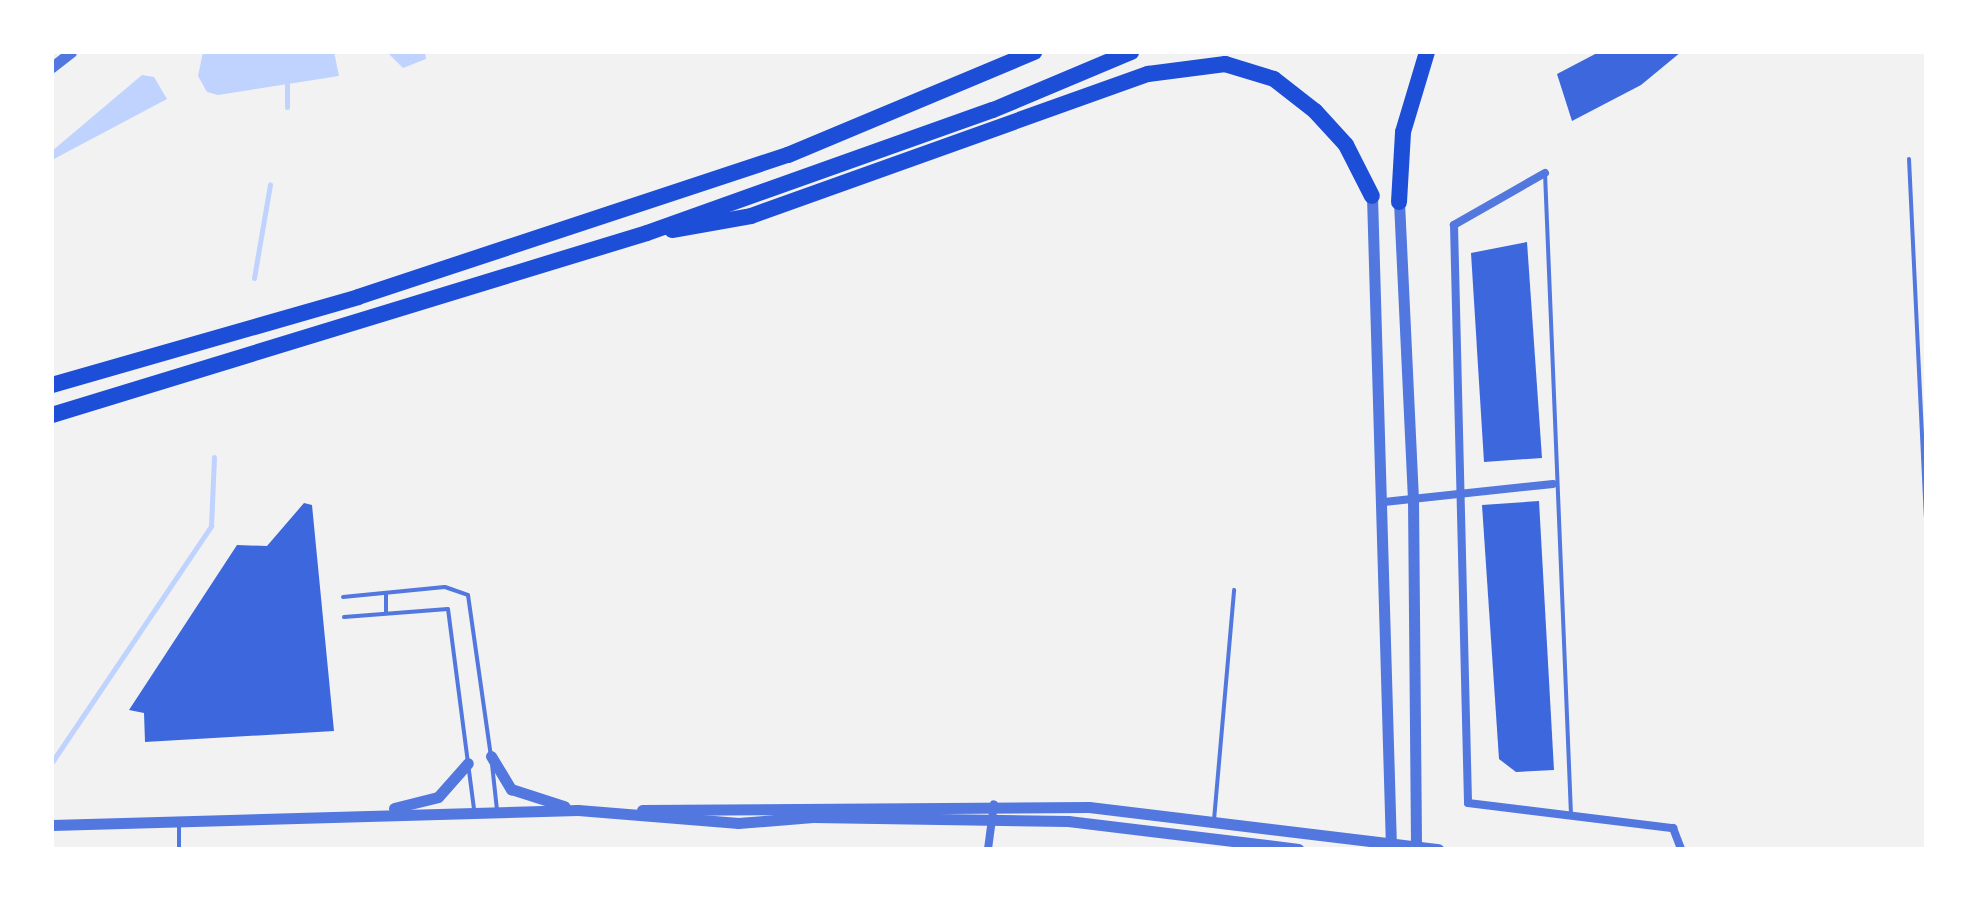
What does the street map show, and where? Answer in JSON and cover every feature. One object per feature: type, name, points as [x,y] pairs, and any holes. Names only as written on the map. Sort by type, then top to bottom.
[{"type":"highway","points":[[52,385],[358,297],[788,155],[1034,52]]},
{"type":"highway","points":[[52,415],[647,233],[1131,52]]},
{"type":"highway","points":[[1399,202],[1403,132],[1427,52]]},
{"type":"highway","points":[[647,233],[751,216],[1148,74],[1225,64],[1274,79],[1315,111],[1346,145],[1372,196]]},
{"type":"street","points":[[52,67],[71,52]]},
{"type":"street","points":[[1545,173],[1454,225],[1458,493],[1468,803],[1571,818],[1673,828],[1681,849]]},
{"type":"street","points":[[1372,196],[1384,502],[1392,847]]},
{"type":"street","points":[[1399,202],[1413,499],[1416,848]]},
{"type":"street","points":[[1384,502],[1553,484]]},
{"type":"street","points":[[491,756],[511,789],[578,810]]},
{"type":"street","points":[[374,813],[438,797],[468,763]]},
{"type":"street","points":[[52,825],[474,810],[632,811],[994,804],[1214,820],[1392,847],[1438,849]]},
{"type":"street","points":[[988,849],[994,804]]},
{"type":"street","points":[[632,811],[738,823],[992,818],[1141,827],[1298,849]]},
{"type":"lane","points":[[1909,159],[1926,517]]},
{"type":"lane","points":[[1545,173],[1553,484],[1571,818]]},
{"type":"lane","points":[[343,597],[445,587],[468,595],[497,810]]},
{"type":"lane","points":[[1214,820],[1234,590]]},
{"type":"lane","points":[[386,593],[386,612]]},
{"type":"lane","points":[[344,617],[440,608],[453,618],[474,810]]},
{"type":"lane","points":[[179,819],[179,849]]},
{"type":"water","points":[[203,52],[334,52],[339,76],[218,95],[207,92],[198,76]]},
{"type":"water","points":[[387,52],[425,52],[426,59],[403,68]]},
{"type":"water","points":[[142,75],[154,77],[167,99],[52,160],[52,151]]},
{"type":"building","points":[[1599,52],[1681,52],[1641,85],[1572,121],[1557,74]]},
{"type":"building","points":[[1527,242],[1542,458],[1484,462],[1471,253]]},
{"type":"building","points":[[1539,501],[1554,770],[1516,772],[1499,759],[1482,505]]},
{"type":"building","points":[[304,503],[312,505],[334,731],[145,742],[144,713],[129,710],[237,545],[267,546]]},
{"type":"waterway","points":[[287,80],[287,107]]},
{"type":"waterway","points":[[254,278],[270,184]]},
{"type":"waterway","points":[[52,762],[211,526],[214,457]]}]
